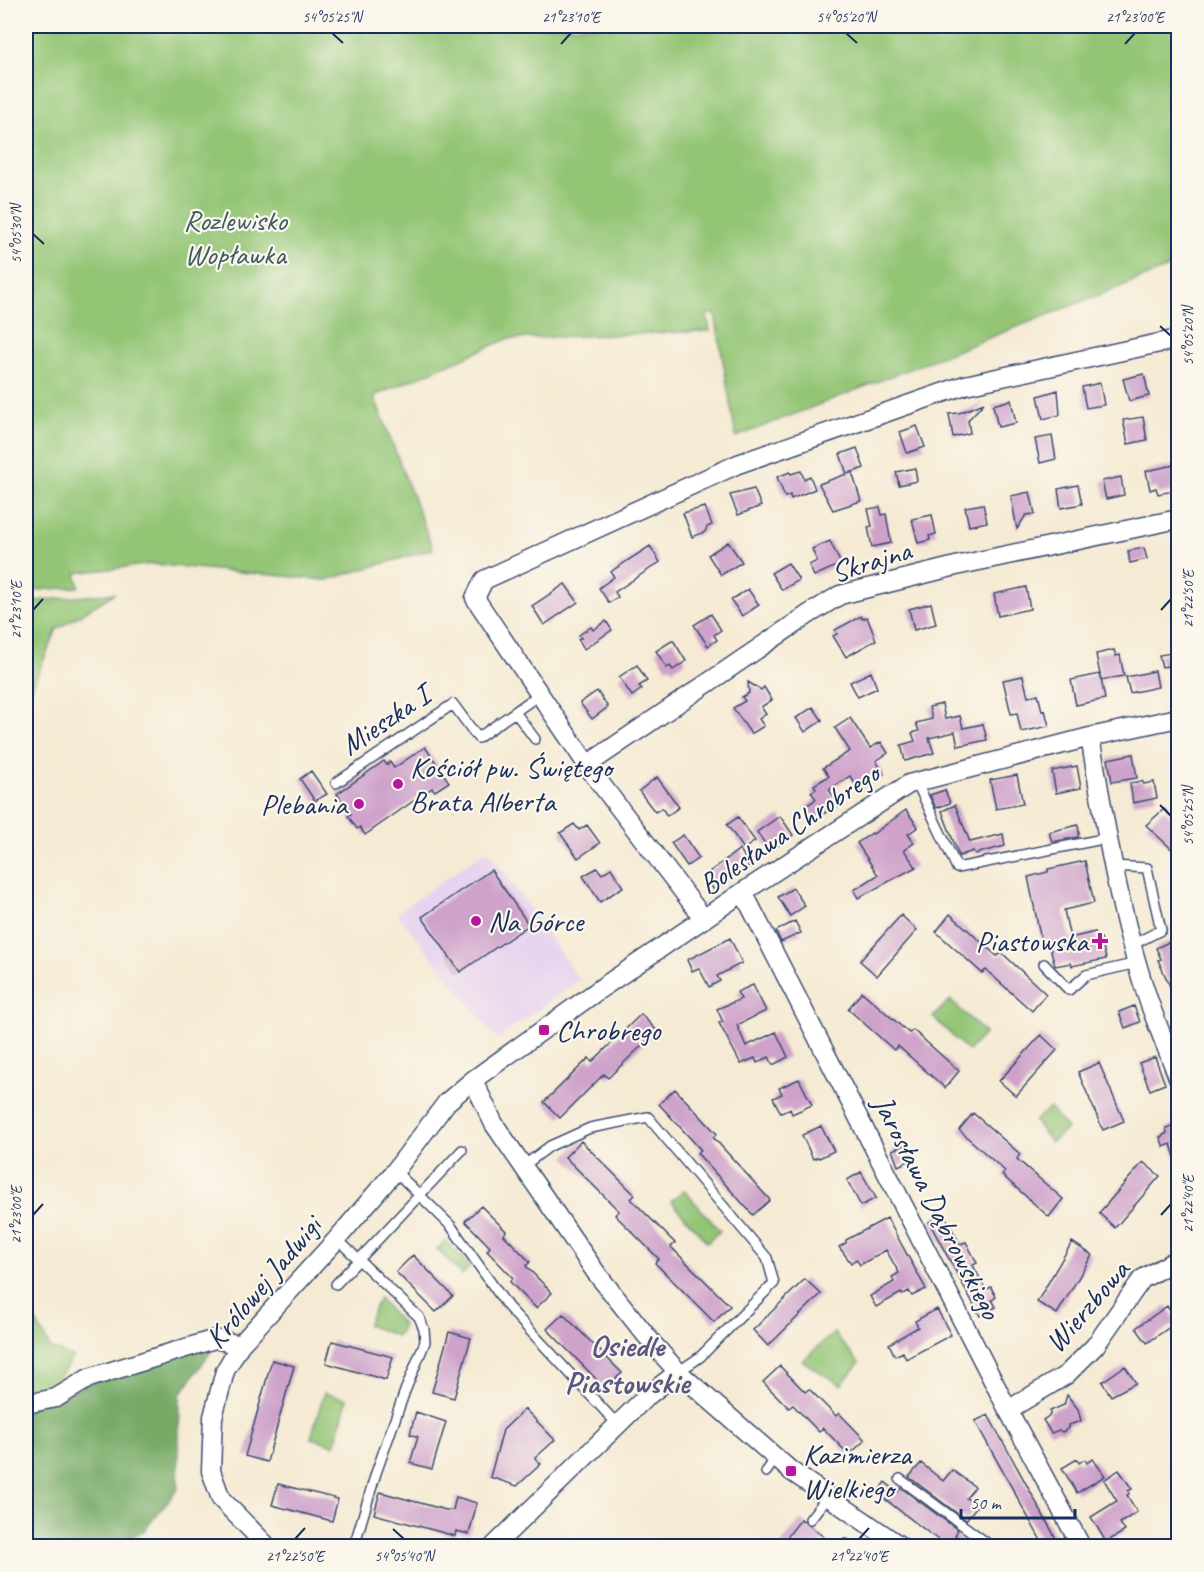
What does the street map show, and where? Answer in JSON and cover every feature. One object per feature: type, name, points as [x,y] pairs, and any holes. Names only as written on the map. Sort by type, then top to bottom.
[{"type":"street","points":[[704,919],[587,765],[474,598],[484,580],[738,464],[965,385],[1179,339]]},
{"type":"street","name":"Skrajna","points":[[587,765],[809,614],[840,596],[960,565],[1179,519]]},
{"type":"street","name":"Bolesława Chrobrego","points":[[473,1080],[600,989],[909,784],[1090,737],[1179,718]]},
{"type":"street","points":[[1090,737],[1108,838],[1135,954],[1147,997],[1179,1077]]},
{"type":"street","name":"Jarosława Dąbrowskiego","points":[[743,892],[1008,1410],[1081,1546]]},
{"type":"street","points":[[473,1080],[494,1124],[597,1274],[678,1372],[771,1465],[791,1471],[897,1545]]},
{"type":"street","name":"Królowej Jadwigi","points":[[267,1546],[221,1499],[211,1471],[213,1417],[225,1371],[240,1345],[337,1239],[395,1171],[447,1102],[473,1080]]},
{"type":"street","name":"Wierzbowa","points":[[1008,1410],[1066,1375],[1095,1346],[1142,1279],[1179,1258]]},
{"type":"street","points":[[26,1404],[56,1398],[89,1378],[215,1339],[240,1345]]},
{"type":"street","points":[[494,1546],[645,1398],[678,1372]]},
{"type":"lane","name":"Mieszka I","points":[[336,783],[453,704],[478,738],[540,694]]},
{"type":"lane","points":[[515,712],[535,739]]},
{"type":"lane","points":[[916,781],[957,868],[1108,838]]},
{"type":"lane","points":[[1044,964],[1069,990],[1086,975],[1135,954],[1161,930],[1147,868],[1114,866]]},
{"type":"lane","points":[[522,1167],[550,1146],[590,1128],[648,1117],[767,1258],[774,1283],[700,1357],[678,1372]]},
{"type":"lane","points":[[336,1284],[462,1150]]},
{"type":"lane","points":[[395,1171],[451,1226],[508,1307],[618,1425]]},
{"type":"lane","points":[[337,1239],[419,1317],[424,1329],[425,1342],[376,1473],[354,1546]]},
{"type":"lane","points":[[900,1479],[991,1546]]},
{"type":"lane","points":[[810,1519],[828,1496]]},
{"type":"shaded area","points":[[488,849],[579,980],[497,1039],[397,913]]},
{"type":"green space","name":"Rozlewisko Wopławka","points":[[26,26],[1178,26],[1178,264],[736,437],[715,314],[707,314],[710,331],[507,339],[374,396],[433,549],[326,580],[152,564],[76,573],[79,587],[26,591]]},
{"type":"green space","points":[[115,593],[57,629],[26,701],[26,602]]},
{"type":"green space","points":[[950,1000],[985,1033],[968,1051],[933,1017]]},
{"type":"green space","points":[[1050,1108],[1067,1129],[1051,1142],[1034,1121]]},
{"type":"green space","points":[[684,1190],[720,1231],[707,1242],[671,1201]]},
{"type":"green space","points":[[446,1241],[470,1266],[462,1275],[437,1249]]},
{"type":"green space","points":[[379,1298],[403,1325],[397,1336],[367,1325]]},
{"type":"green space","points":[[26,1301],[50,1348],[73,1357],[54,1385],[26,1395]]},
{"type":"green space","points":[[834,1333],[859,1363],[841,1385],[802,1361]]},
{"type":"green space","points":[[206,1346],[212,1350],[180,1395],[178,1489],[143,1532],[114,1546],[26,1546],[26,1410],[92,1383]]},
{"type":"green space","points":[[324,1393],[347,1399],[335,1445],[311,1438]]},
{"type":"building","points":[[1144,374],[1149,396],[1129,401],[1123,379]]},
{"type":"building","points":[[1100,383],[1104,405],[1086,408],[1082,387]]},
{"type":"building","points":[[1058,390],[1060,415],[1043,419],[1038,396]]},
{"type":"building","points":[[1011,400],[1016,423],[998,427],[993,405]]},
{"type":"building","points":[[984,403],[968,420],[970,433],[953,437],[949,414],[959,413]]},
{"type":"building","points":[[1143,417],[1147,440],[1128,444],[1123,420]]},
{"type":"building","points":[[917,426],[925,447],[907,453],[900,432]]},
{"type":"building","points":[[1052,436],[1056,459],[1040,463],[1035,439]]},
{"type":"building","points":[[857,448],[864,468],[847,474],[840,454]]},
{"type":"building","points":[[1179,464],[1179,490],[1158,494],[1156,488],[1150,490],[1146,471]]},
{"type":"building","points":[[915,468],[917,481],[899,485],[896,472]]},
{"type":"building","points":[[801,471],[804,479],[810,476],[815,489],[791,499],[790,495],[785,497],[777,477]]},
{"type":"building","points":[[852,472],[861,501],[833,510],[819,484]]},
{"type":"building","points":[[1121,477],[1124,495],[1106,499],[1102,481]]},
{"type":"building","points":[[1078,485],[1082,504],[1061,508],[1058,489]]},
{"type":"building","points":[[754,489],[761,506],[738,515],[730,495]]},
{"type":"building","points":[[1030,492],[1035,514],[1026,515],[1017,529],[1011,496]]},
{"type":"building","points":[[983,504],[987,522],[969,526],[965,507]]},
{"type":"building","points":[[705,507],[712,525],[707,527],[705,532],[692,537],[683,513]]},
{"type":"building","points":[[880,507],[882,515],[886,514],[891,543],[872,547],[868,527],[872,526],[868,509]]},
{"type":"building","points":[[932,515],[936,534],[929,536],[930,540],[918,543],[912,519]]},
{"type":"building","points":[[830,541],[841,564],[814,576],[809,565],[817,561],[812,549]]},
{"type":"building","points":[[728,542],[742,562],[721,575],[708,555]]},
{"type":"building","points":[[650,546],[660,562],[615,592],[618,597],[609,603],[599,588],[614,577],[611,572]]},
{"type":"building","points":[[1144,548],[1147,559],[1130,563],[1128,551]]},
{"type":"building","points":[[788,563],[799,580],[782,590],[771,573]]},
{"type":"building","points":[[565,584],[578,602],[544,625],[532,606]]},
{"type":"building","points":[[1026,587],[1030,609],[998,616],[994,594]]},
{"type":"building","points":[[748,589],[759,605],[742,616],[731,600]]},
{"type":"building","points":[[931,603],[936,624],[914,630],[909,609]]},
{"type":"building","points":[[711,614],[721,630],[714,635],[717,640],[708,646],[694,625]]},
{"type":"building","points":[[861,616],[862,619],[867,617],[876,640],[846,657],[833,636],[837,634],[835,630]]},
{"type":"building","points":[[606,621],[612,630],[584,649],[578,639],[581,638],[579,635],[591,627],[593,630]]},
{"type":"building","points":[[673,640],[686,661],[673,670],[670,666],[667,668],[656,651]]},
{"type":"building","points":[[1114,650],[1116,656],[1120,655],[1124,676],[1101,680],[1096,654]]},
{"type":"building","points":[[1179,652],[1179,664],[1162,667],[1159,655]]},
{"type":"building","points":[[637,665],[647,681],[639,686],[642,689],[632,696],[619,677]]},
{"type":"building","points":[[1155,671],[1158,687],[1130,693],[1126,677]]},
{"type":"building","points":[[871,672],[877,688],[858,697],[850,682]]},
{"type":"building","points":[[1100,674],[1105,699],[1076,705],[1071,680]]},
{"type":"building","points":[[1023,676],[1028,697],[1038,694],[1049,726],[1021,732],[1017,713],[1011,714],[1003,680]]},
{"type":"building","points":[[748,682],[761,690],[764,687],[772,700],[761,707],[766,714],[759,719],[764,726],[751,734],[733,708],[745,701],[742,697],[749,693]]},
{"type":"building","points":[[597,691],[608,707],[592,719],[580,703]]},
{"type":"building","points":[[942,704],[945,719],[960,716],[963,728],[983,724],[987,740],[958,746],[955,732],[929,738],[934,753],[905,761],[901,745],[915,741],[912,733],[919,731],[916,723],[932,719],[929,707]]},
{"type":"building","points":[[813,707],[822,720],[805,732],[796,718]]},
{"type":"building","points":[[850,718],[870,748],[881,742],[888,753],[876,761],[884,774],[859,790],[850,776],[829,790],[839,804],[814,820],[805,807],[816,799],[811,792],[816,789],[814,785],[829,776],[823,768],[850,751],[835,728]]},
{"type":"building","name":"Kościół pw. Świętego Brata Alberta","points":[[425,747],[449,782],[435,791],[432,788],[365,835],[360,827],[357,829],[348,816],[351,814],[337,794],[384,761],[387,765],[390,762],[394,768]]},
{"type":"building","points":[[1133,754],[1137,778],[1112,782],[1108,759]]},
{"type":"building","points":[[1077,766],[1081,788],[1056,793],[1052,771]]},
{"type":"building","points":[[311,771],[327,794],[315,801],[300,779]]},
{"type":"building","points":[[1017,775],[1023,804],[996,809],[990,780]]},
{"type":"building","points":[[657,777],[679,807],[667,816],[662,808],[655,812],[639,791]]},
{"type":"building","points":[[1142,781],[1144,784],[1154,782],[1157,798],[1133,803],[1130,783]]},
{"type":"building","points":[[945,790],[950,803],[936,808],[930,795]]},
{"type":"building","points":[[955,805],[970,842],[1003,834],[1005,846],[975,854],[973,851],[959,856],[942,811]]},
{"type":"building","points":[[1164,809],[1179,824],[1179,856],[1146,825]]},
{"type":"building","points":[[906,810],[918,827],[908,834],[914,843],[904,850],[916,867],[858,898],[854,890],[878,875],[857,843]]},
{"type":"building","points":[[780,816],[793,835],[770,851],[757,832]]},
{"type":"building","points":[[738,817],[755,841],[744,849],[727,825]]},
{"type":"building","points":[[574,824],[579,830],[587,825],[600,843],[578,858],[560,833]]},
{"type":"building","points":[[1078,825],[1078,837],[1052,842],[1049,832]]},
{"type":"building","points":[[683,835],[699,858],[687,866],[671,843]]},
{"type":"building","points":[[740,849],[749,866],[714,890],[704,876]]},
{"type":"building","points":[[1085,861],[1094,903],[1064,910],[1070,938],[1095,932],[1097,939],[1101,938],[1106,959],[1072,966],[1071,963],[1055,966],[1048,939],[1041,940],[1028,877],[1048,872],[1048,869]]},
{"type":"building","points":[[597,868],[602,874],[611,868],[623,887],[600,902],[583,876]]},
{"type":"building","name":"Na Górce","points":[[491,870],[529,925],[460,972],[422,917]]},
{"type":"building","points":[[793,888],[805,906],[790,916],[778,897]]},
{"type":"building","points":[[950,914],[997,956],[1002,953],[1046,994],[1032,1011],[986,970],[982,973],[936,932]]},
{"type":"building","points":[[901,915],[917,930],[877,976],[860,961]]},
{"type":"building","points":[[795,921],[801,933],[781,942],[776,931]]},
{"type":"building","points":[[730,938],[742,963],[717,976],[720,981],[709,987],[699,968],[692,971],[687,960]]},
{"type":"building","points":[[1173,940],[1179,951],[1179,1006],[1158,960],[1161,959],[1156,948]]},
{"type":"building","points":[[753,985],[766,1011],[737,1025],[746,1046],[776,1032],[788,1057],[773,1065],[769,1057],[757,1063],[755,1058],[741,1064],[719,1023],[723,1022],[717,1009],[741,999],[737,992]]},
{"type":"building","points":[[862,992],[909,1033],[913,1030],[959,1071],[945,1088],[898,1046],[894,1050],[848,1009]]},
{"type":"building","points":[[1134,1006],[1140,1022],[1125,1028],[1119,1012]]},
{"type":"building","points":[[641,1014],[657,1031],[608,1078],[604,1074],[560,1118],[544,1102],[589,1058],[592,1062]]},
{"type":"building","points":[[1041,1035],[1057,1050],[1016,1096],[999,1081]]},
{"type":"building","points":[[1155,1057],[1165,1084],[1150,1090],[1139,1063]]},
{"type":"building","points":[[1099,1063],[1124,1121],[1103,1130],[1078,1072]]},
{"type":"building","points":[[799,1079],[812,1105],[792,1114],[790,1109],[781,1113],[773,1098],[782,1094],[779,1088]]},
{"type":"building","points":[[675,1089],[717,1134],[713,1137],[770,1200],[753,1215],[697,1153],[701,1150],[659,1104]]},
{"type":"building","points":[[973,1113],[1020,1154],[1017,1159],[1063,1199],[1049,1217],[1002,1175],[1005,1171],[959,1130]]},
{"type":"building","points":[[1179,1123],[1179,1159],[1176,1160],[1171,1144],[1164,1147],[1160,1137],[1167,1133],[1166,1128]]},
{"type":"building","points":[[821,1126],[834,1151],[813,1159],[802,1135]]},
{"type":"building","points":[[581,1141],[635,1195],[631,1199],[675,1243],[671,1247],[730,1306],[714,1322],[655,1263],[659,1259],[615,1215],[619,1211],[565,1157]]},
{"type":"building","points":[[907,1144],[913,1159],[898,1166],[892,1150]]},
{"type":"building","points":[[1143,1162],[1160,1176],[1115,1228],[1099,1213]]},
{"type":"building","points":[[861,1172],[876,1198],[861,1206],[847,1180]]},
{"type":"building","points":[[481,1206],[506,1231],[504,1235],[530,1262],[526,1266],[552,1293],[536,1308],[510,1282],[513,1278],[487,1251],[490,1247],[465,1221]]},
{"type":"building","points":[[944,1214],[960,1244],[966,1242],[977,1263],[973,1265],[986,1290],[991,1287],[996,1297],[992,1300],[996,1307],[980,1316],[929,1222]]},
{"type":"building","points":[[887,1218],[926,1289],[912,1296],[909,1291],[902,1295],[901,1293],[876,1307],[870,1296],[894,1282],[892,1277],[899,1273],[886,1250],[860,1265],[856,1259],[851,1263],[839,1247],[846,1243],[846,1240]]},
{"type":"building","points":[[1072,1242],[1092,1255],[1057,1314],[1037,1302]]},
{"type":"building","points":[[413,1255],[453,1296],[436,1312],[396,1272]]},
{"type":"building","points":[[805,1279],[821,1294],[768,1346],[753,1330]]},
{"type":"building","points":[[1167,1306],[1177,1322],[1147,1343],[1136,1328]]},
{"type":"building","points":[[937,1309],[951,1335],[906,1359],[903,1352],[895,1356],[889,1344],[918,1327],[915,1321]]},
{"type":"building","points":[[563,1314],[622,1373],[605,1388],[547,1329]]},
{"type":"building","points":[[449,1332],[471,1338],[454,1398],[432,1392]]},
{"type":"building","points":[[332,1341],[393,1357],[386,1380],[326,1363]]},
{"type":"building","points":[[272,1360],[294,1366],[267,1462],[245,1456]]},
{"type":"building","points":[[780,1366],[805,1392],[809,1389],[836,1416],[839,1413],[865,1440],[849,1455],[823,1428],[819,1432],[793,1405],[789,1408],[763,1382]]},
{"type":"building","points":[[1125,1366],[1136,1383],[1111,1396],[1102,1382]]},
{"type":"building","points":[[1067,1395],[1078,1409],[1081,1421],[1069,1425],[1069,1428],[1062,1432],[1059,1430],[1051,1433],[1043,1420],[1050,1415],[1050,1411],[1064,1405]]},
{"type":"building","points":[[525,1409],[555,1440],[535,1458],[541,1464],[517,1486],[490,1477],[503,1430]]},
{"type":"building","points":[[416,1412],[446,1422],[432,1469],[410,1463],[418,1437],[410,1434]]},
{"type":"building","points":[[988,1415],[1060,1546],[1044,1546],[975,1421]]},
{"type":"building","points":[[1077,1459],[1079,1463],[1085,1459],[1087,1463],[1093,1459],[1105,1476],[1077,1493],[1062,1468]]},
{"type":"building","points":[[921,1463],[943,1481],[952,1470],[975,1487],[966,1498],[977,1506],[966,1520],[909,1477]]},
{"type":"building","points":[[1119,1470],[1132,1489],[1127,1495],[1137,1512],[1120,1523],[1125,1531],[1106,1542],[1091,1517],[1117,1501],[1104,1480]]},
{"type":"building","points":[[885,1482],[898,1492],[901,1488],[958,1530],[955,1535],[970,1546],[946,1546],[877,1493]]},
{"type":"building","points":[[278,1484],[338,1499],[332,1521],[272,1505]]},
{"type":"building","points":[[380,1492],[446,1510],[453,1510],[456,1497],[477,1503],[469,1534],[456,1531],[455,1536],[374,1514]]},
{"type":"building","points":[[801,1519],[825,1538],[818,1546],[780,1546]]},
{"type":"place","name":"Kościół pw. Świętego Brata Alberta","points":[[398,784]]},
{"type":"place","name":"Plebania","points":[[359,804]]},
{"type":"place","name":"Na Górce","points":[[476,921]]},
{"type":"place","name":"Piastowska","points":[[1100,941]]},
{"type":"place","name":"Chrobrego","points":[[544,1030]]},
{"type":"place","name":"Kazimierza Wielkiego","points":[[791,1471]]},
{"type":"district","name":"Osiedle Piastowskie","points":[[627,1364]]}]
